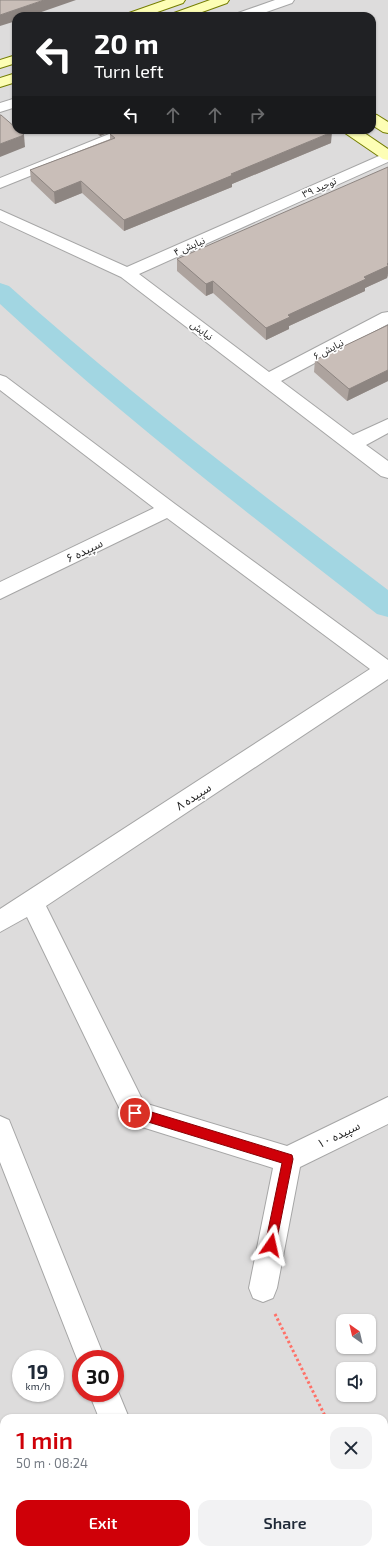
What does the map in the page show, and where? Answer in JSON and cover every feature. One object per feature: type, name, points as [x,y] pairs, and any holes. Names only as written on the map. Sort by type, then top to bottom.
[{"type":"street","points":[[188,12],[202,3],[222,0]]},
{"type":"street","points":[[254,12],[287,0]]},
{"type":"street","points":[[144,12],[170,1],[180,12]]},
{"type":"street","points":[[202,3],[215,12]]},
{"type":"street","points":[[0,64],[12,60]]},
{"type":"street","points":[[0,83],[12,78]]},
{"type":"street","points":[[0,108],[12,104]]},
{"type":"street","points":[[376,121],[388,129]]},
{"type":"street","points":[[0,183],[122,134]]},
{"type":"street","points":[[356,134],[388,156]]},
{"type":"street","name":"توحید ۳۹","points":[[250,218],[388,156]]},
{"type":"street","name":"نیایش","points":[[0,215],[127,273],[388,471]]},
{"type":"street","name":"نیایش ۴","points":[[127,273],[250,218]]},
{"type":"street","name":"نیایش ۶","points":[[268,380],[388,317]]},
{"type":"street","points":[[0,381],[168,509],[387,670]]},
{"type":"street","points":[[352,444],[388,425]]},
{"type":"street","name":"سپیده ۶","points":[[0,591],[168,509]]},
{"type":"street","name":"سپیده ۸","points":[[0,921],[32,902],[387,670]]},
{"type":"street","points":[[32,902],[135,1113],[288,1159],[263,1288]]},
{"type":"street","name":"سپیده ۱۰","points":[[288,1159],[388,1110]]},
{"type":"street","points":[[0,1129],[86,1350]]},
{"type":"street","points":[[108,1402],[112,1414]]},
{"type":"path","points":[[263,1288],[324,1414]]},
{"type":"shaded area","points":[[0,0],[388,0],[388,1414],[0,1414]]},
{"type":"building","points":[[0,0],[44,0],[0,15]]},
{"type":"building","points":[[1,115],[12,125],[12,134],[24,135],[0,144]]},
{"type":"building","points":[[110,134],[327,134],[124,220],[81,181],[54,192],[30,170],[115,138]]},
{"type":"building","points":[[388,167],[388,266],[364,277],[366,279],[288,315],[290,317],[266,328],[213,281],[206,284],[177,259]]},
{"type":"building","points":[[388,325],[388,370],[349,389],[315,360]]},
{"type":"waterway","points":[[0,291],[46,333],[141,414],[239,492],[388,606]]},
{"type":"route","points":[[135,1113],[288,1159],[271,1245]]}]
